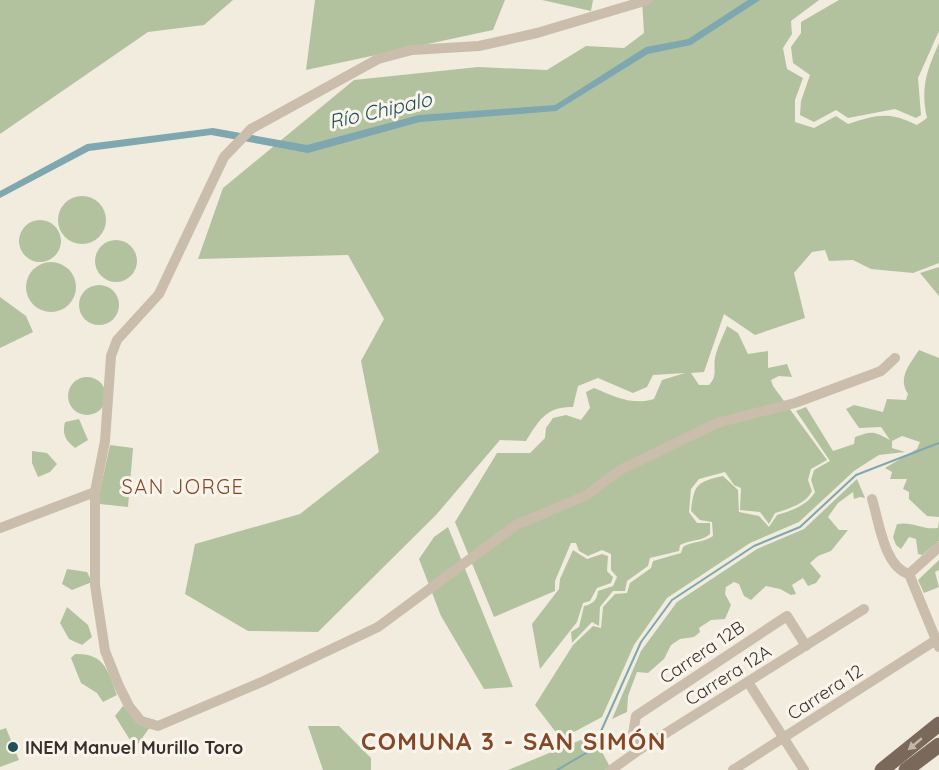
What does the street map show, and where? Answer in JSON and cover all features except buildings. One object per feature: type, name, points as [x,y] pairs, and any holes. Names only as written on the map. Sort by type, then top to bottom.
[{"type":"main road","points":[[889,768],[939,724]]},
{"type":"main road","points":[[906,770],[939,745]]},
{"type":"street","points":[[648,0],[537,33],[479,46],[412,50],[378,59],[250,129],[224,157],[159,294],[117,340],[111,356],[104,446],[95,492],[95,585],[105,651],[129,706],[141,721],[158,726],[264,681],[378,627],[516,525],[587,495],[620,470],[717,423],[795,403],[881,371],[895,358]]},
{"type":"street","points":[[0,528],[95,492]]},
{"type":"street","points":[[872,499],[890,558],[900,572],[909,574]]},
{"type":"street","points":[[909,574],[939,547]]},
{"type":"street","points":[[909,574],[937,644]]},
{"type":"street","name":"Carrera 12A","points":[[611,770],[639,750],[864,609]]},
{"type":"street","name":"Carrera 12B","points":[[639,750],[633,734],[636,716],[787,616],[806,646]]},
{"type":"street","name":"Carrera 12","points":[[732,770],[937,644]]},
{"type":"street","points":[[748,682],[804,770]]},
{"type":"green space","points":[[0,0],[233,0],[204,25],[148,32],[0,134]]},
{"type":"green space","points":[[315,0],[505,0],[493,30],[306,70]]},
{"type":"green space","points":[[542,0],[593,0],[591,11]]},
{"type":"green space","points":[[642,0],[819,0],[791,21],[792,34],[783,48],[787,69],[803,78],[795,100],[795,122],[814,128],[836,116],[848,124],[867,118],[890,116],[917,125],[927,118],[924,97],[926,79],[939,43],[939,263],[913,273],[871,269],[853,260],[829,261],[825,250],[812,252],[794,273],[805,318],[755,335],[724,314],[704,372],[691,373],[699,385],[709,385],[714,375],[716,354],[727,326],[738,333],[748,354],[768,351],[768,368],[787,364],[792,377],[779,376],[771,380],[773,386],[827,460],[811,469],[808,480],[812,491],[809,496],[796,505],[775,513],[769,524],[760,512],[740,510],[741,488],[734,485],[725,472],[699,479],[691,489],[689,512],[697,523],[710,523],[710,534],[680,545],[679,551],[650,558],[648,566],[627,581],[625,591],[613,591],[600,607],[599,626],[592,622],[572,643],[571,632],[579,627],[584,606],[594,601],[598,591],[613,586],[617,577],[611,570],[611,554],[602,550],[588,556],[579,551],[576,543],[571,543],[555,581],[555,591],[494,617],[455,522],[497,453],[530,453],[545,438],[546,428],[553,418],[566,415],[581,420],[590,408],[586,392],[594,388],[631,401],[646,401],[654,399],[662,380],[685,373],[653,375],[647,387],[633,393],[598,378],[578,386],[573,407],[564,407],[550,412],[535,427],[526,441],[500,440],[436,515],[318,632],[248,631],[185,594],[195,544],[300,514],[379,452],[361,361],[384,319],[348,255],[198,259],[223,188],[354,80],[478,67],[547,70],[586,46],[624,48],[644,33]]},
{"type":"green space","points":[[839,0],[939,0],[939,31],[918,78],[921,115],[916,118],[895,109],[848,118],[836,110],[814,122],[800,115],[801,101],[810,75],[793,63],[791,47],[801,33],[801,22]]},
{"type":"green space","points":[[82,196],[99,203],[106,220],[99,237],[82,244],[65,237],[58,220],[65,203]]},
{"type":"green space","points":[[40,220],[55,226],[61,241],[55,256],[40,262],[25,256],[19,241],[25,226]]},
{"type":"green space","points":[[116,240],[131,246],[137,261],[131,276],[116,282],[101,276],[95,261],[101,246]]},
{"type":"green space","points":[[51,262],[60,264],[71,273],[76,287],[74,296],[65,307],[51,312],[42,310],[31,301],[26,287],[28,278],[37,267]]},
{"type":"green space","points":[[939,267],[939,296],[920,273]]},
{"type":"green space","points":[[99,285],[113,291],[119,305],[113,319],[99,325],[85,319],[79,305],[85,291]]},
{"type":"green space","points":[[0,297],[26,316],[33,332],[0,348]]},
{"type":"green space","points":[[919,350],[939,358],[939,517],[927,516],[909,499],[909,492],[903,489],[907,479],[890,479],[892,472],[885,468],[917,449],[920,442],[902,436],[892,441],[892,448],[905,452],[879,455],[854,471],[799,522],[750,543],[667,598],[634,645],[602,717],[561,739],[535,705],[573,645],[593,626],[601,628],[603,607],[615,594],[627,593],[630,583],[651,568],[653,561],[681,553],[686,545],[713,536],[712,522],[700,520],[691,511],[698,486],[707,480],[723,476],[738,490],[739,512],[759,516],[769,527],[777,515],[799,507],[812,497],[815,492],[811,480],[814,470],[830,461],[796,411],[806,407],[833,451],[854,444],[855,437],[866,434],[873,433],[890,440],[881,427],[859,428],[846,409],[854,405],[883,412],[887,399],[906,400],[908,394],[904,377]]},
{"type":"green space","points":[[87,377],[100,383],[106,396],[100,409],[87,415],[74,409],[68,396],[74,383]]},
{"type":"green space","points":[[79,419],[88,440],[75,448],[65,436],[64,426],[65,422]]},
{"type":"green space","points":[[110,445],[133,448],[128,507],[100,504],[100,491]]},
{"type":"green space","points":[[32,451],[47,453],[57,464],[50,472],[38,477],[32,463]]},
{"type":"green space","points":[[857,479],[865,498],[854,499],[853,492],[838,503],[828,517],[839,530],[848,530],[831,551],[818,556],[810,563],[821,576],[816,583],[808,586],[803,578],[792,585],[796,594],[791,595],[780,589],[766,586],[751,600],[744,596],[739,584],[734,582],[726,587],[725,594],[731,605],[725,619],[711,620],[699,628],[700,632],[694,637],[680,639],[671,645],[664,659],[648,673],[637,672],[628,696],[627,712],[612,719],[641,651],[677,602],[757,549],[804,529]]},
{"type":"green space","points":[[939,520],[939,541],[922,555],[918,554],[916,539],[909,537],[901,549],[896,545],[893,537],[897,524],[938,528]]},
{"type":"green space","points":[[448,527],[513,687],[484,689],[441,616],[419,559],[434,537]]},
{"type":"green space","points":[[573,550],[587,559],[602,554],[608,556],[607,571],[613,577],[611,583],[597,588],[590,601],[583,603],[577,622],[540,669],[532,624],[559,589],[560,579]]},
{"type":"green space","points":[[939,560],[939,570],[935,572],[939,587],[924,593],[918,580]]},
{"type":"green space","points":[[67,569],[87,572],[92,582],[72,590],[62,584]]},
{"type":"green space","points":[[67,607],[88,625],[92,637],[82,645],[69,639],[60,623]]},
{"type":"green space","points":[[75,654],[85,654],[99,660],[108,671],[117,695],[103,702],[97,693],[81,683],[71,658]]},
{"type":"green space","points":[[123,706],[136,715],[155,720],[135,748],[115,716]]},
{"type":"green space","points":[[308,726],[339,726],[371,758],[371,770],[323,770]]},
{"type":"green space","points":[[6,728],[19,760],[0,767],[0,730]]},
{"type":"green space","points":[[593,735],[610,767],[605,770],[508,770]]},
{"type":"water","points":[[748,0],[760,0],[691,45],[648,54],[556,111],[420,122],[308,153],[211,135],[89,151],[0,198],[0,191],[87,144],[213,128],[307,145],[419,115],[555,105],[646,47],[688,39]]},
{"type":"waterway","points":[[557,770],[593,749],[641,642],[672,600],[754,546],[800,527],[856,475],[939,443]]},
{"type":"place","name":"INEM Manuel Murillo Toro","points":[[13,747]]},
{"type":"district","name":"SAN JORGE","points":[[183,486]]},
{"type":"district","name":"COMUNA 3 - SAN SIMÓN","points":[[514,741]]},
{"type":"water label","name":"Río Chipalo","points":[[380,110]]}]
